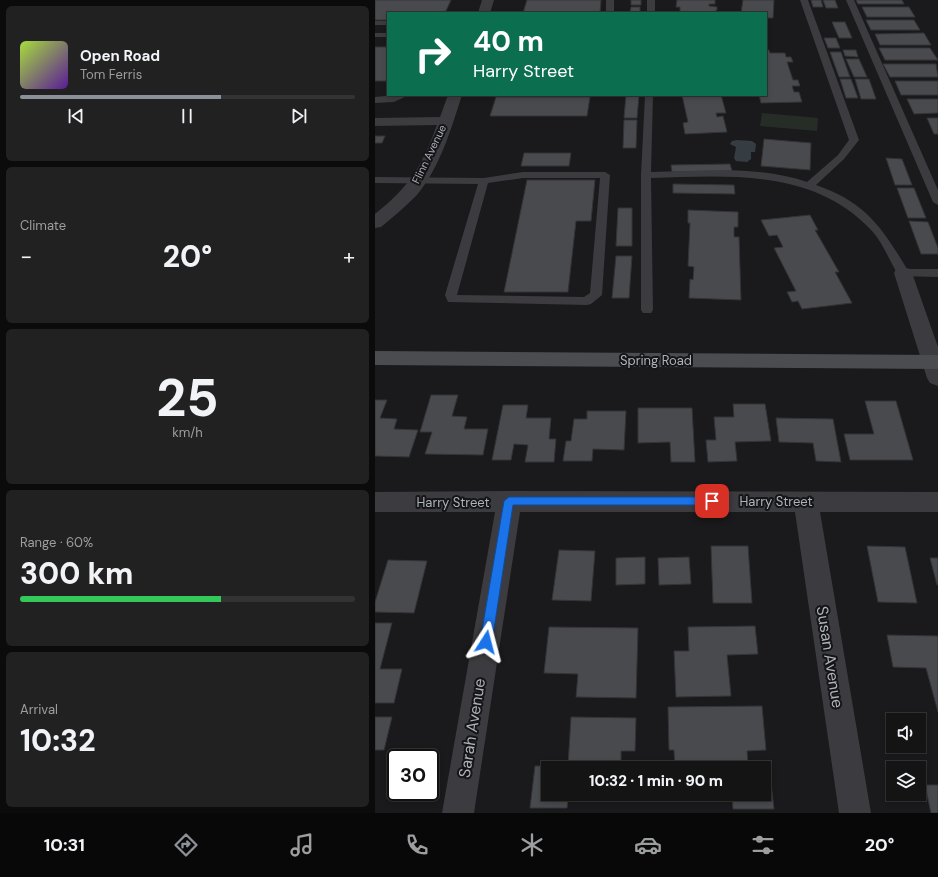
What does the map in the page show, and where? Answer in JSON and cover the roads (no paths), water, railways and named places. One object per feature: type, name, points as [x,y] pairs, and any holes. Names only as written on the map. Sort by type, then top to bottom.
[{"type":"main road","name":"Spring Road","points":[[375,358],[936,367]]},
{"type":"street","points":[[484,12],[488,0]]},
{"type":"street","name":"Flinn Avenue","points":[[375,222],[394,207],[419,180],[446,121],[455,96]]},
{"type":"street","points":[[375,122],[446,121]]},
{"type":"street","points":[[903,273],[936,367]]},
{"type":"street","name":"Sarah Avenue","points":[[458,813],[509,501]]},
{"type":"street","name":"Susan Avenue","points":[[806,501],[855,813]]},
{"type":"street","name":"Harry Street","points":[[375,502],[938,502]]},
{"type":"lane","points":[[610,0],[610,12]]},
{"type":"lane","points":[[651,0],[651,12]]},
{"type":"lane","points":[[803,0],[854,140],[841,157],[809,185]]},
{"type":"lane","points":[[850,0],[938,202]]},
{"type":"lane","points":[[375,23],[387,23]]},
{"type":"lane","points":[[375,35],[387,35]]},
{"type":"lane","points":[[375,100],[394,99],[402,96]]},
{"type":"lane","points":[[647,310],[646,175],[649,96]]},
{"type":"lane","points":[[646,175],[743,174],[776,177],[809,185],[851,206],[876,229],[903,273],[938,273]]},
{"type":"lane","points":[[375,180],[484,181],[523,175],[605,175],[596,295],[587,301],[452,299],[451,296],[484,181]]}]
